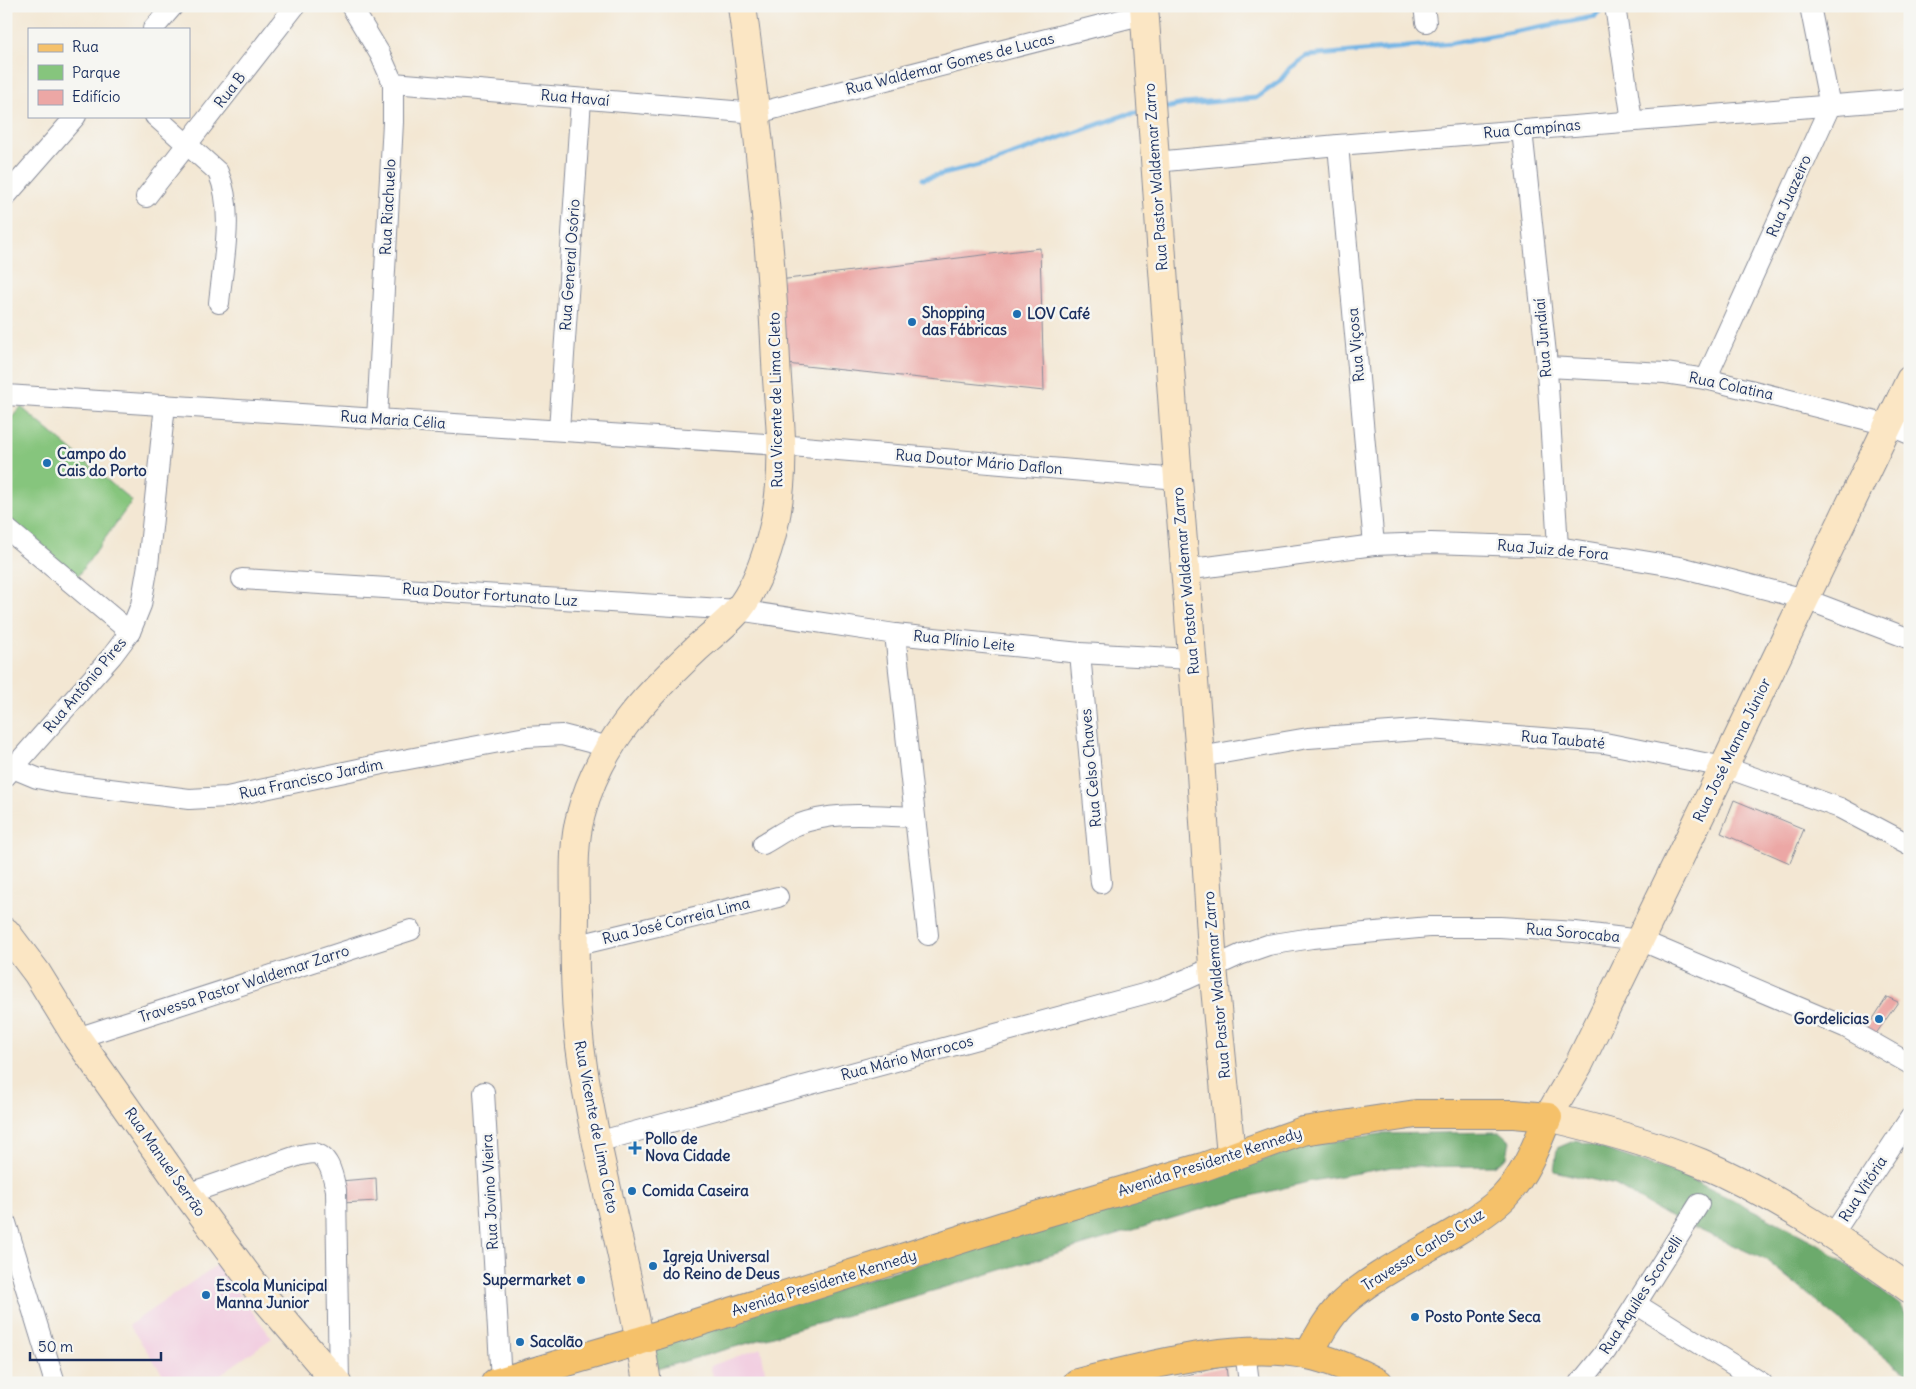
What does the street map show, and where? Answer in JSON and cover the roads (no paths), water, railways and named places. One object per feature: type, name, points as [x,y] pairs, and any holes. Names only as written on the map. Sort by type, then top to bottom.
[{"type":"main road","name":"Rua Vicente de Lima Cleto","points":[[646,1383],[639,1341],[597,1142],[580,1041],[574,946],[576,846],[580,815],[593,779],[609,747],[626,721],[662,681],[738,610],[754,583],[774,524],[780,484],[780,445],[773,298],[757,113],[742,6]]},
{"type":"main road","name":"Rua Pastor Waldemar Zarro","points":[[1144,10],[1214,967],[1232,1155]]},
{"type":"main road","name":"Rua José Manna Júnior","points":[[1548,1117],[1579,1064],[1805,599],[1899,429],[1910,380]]},
{"type":"main road","name":"Rua Manuel Serrão","points":[[6,932],[37,973],[77,1038],[187,1194],[267,1302],[338,1383]]},
{"type":"main road","name":"Avenida Presidente Kennedy","points":[[498,1382],[639,1341],[1025,1219],[1203,1167],[1302,1131],[1416,1114],[1514,1114],[1548,1117],[1596,1128],[1642,1142],[1700,1163],[1739,1181],[1833,1234],[1910,1289]]},
{"type":"main road","name":"Travessa Carlos Cruz","points":[[1308,1355],[1327,1322],[1342,1304],[1362,1288],[1478,1218],[1503,1198],[1524,1170],[1533,1154],[1548,1117]]},
{"type":"main road","points":[[1077,1383],[1204,1356],[1273,1350],[1308,1355],[1347,1367],[1379,1383]]},
{"type":"street","points":[[154,28],[172,6]]},
{"type":"street","name":"Rua B","points":[[146,197],[295,6]]},
{"type":"street","name":"Rua Riachuelo","points":[[351,6],[380,54],[393,83],[393,122],[377,419]]},
{"type":"street","points":[[1615,6],[1632,121]]},
{"type":"street","points":[[1810,6],[1830,106]]},
{"type":"street","name":"Rua Waldemar Gomes de Lucas","points":[[757,113],[1144,10]]},
{"type":"street","name":"Rua Havaí","points":[[393,83],[757,113]]},
{"type":"street","name":"Rua General Osório","points":[[559,430],[581,99]]},
{"type":"street","name":"Rua Campínas","points":[[1155,162],[1338,145],[1910,99]]},
{"type":"street","name":"Rua Juazeiro","points":[[1706,379],[1830,106]]},
{"type":"street","points":[[6,196],[74,118]]},
{"type":"street","points":[[157,118],[218,172],[226,196],[227,217],[219,303]]},
{"type":"street","name":"Rua Jundiaí","points":[[1522,130],[1547,366],[1558,547]]},
{"type":"street","name":"Rua Viçosa","points":[[1338,145],[1374,545]]},
{"type":"street","name":"Rua Colatina","points":[[1547,366],[1665,373],[1706,379],[1899,429]]},
{"type":"street","name":"Rua Maria Célia","points":[[6,395],[780,445]]},
{"type":"street","name":"Rua Antônio Pires","points":[[10,772],[112,656],[130,632],[141,605],[148,565],[165,405]]},
{"type":"street","name":"Rua Doutor Mário Daflon","points":[[780,445],[1178,479]]},
{"type":"street","points":[[6,528],[130,632]]},
{"type":"street","name":"Rua Juiz de Fora","points":[[1185,570],[1374,545],[1432,543],[1558,547],[1680,567],[1805,599],[1910,639]]},
{"type":"street","name":"Rua Doutor Fortunato Luz","points":[[242,579],[738,610]]},
{"type":"street","name":"Rua Plínio Leite","points":[[738,610],[895,634],[1080,653],[1192,659]]},
{"type":"street","points":[[895,634],[928,935]]},
{"type":"street","name":"Rua Celso Chaves","points":[[1080,653],[1101,883]]},
{"type":"street","name":"Rua Taubaté","points":[[1200,757],[1308,738],[1431,729],[1604,743],[1724,767],[1840,808],[1910,845]]},
{"type":"street","name":"Rua Francisco Jardim","points":[[10,772],[62,783],[189,799],[227,797],[382,764],[526,737],[562,735],[609,747]]},
{"type":"street","points":[[763,844],[796,825],[813,820],[836,816],[914,817]]},
{"type":"street","name":"Rua José Correia Lima","points":[[574,946],[778,897]]},
{"type":"street","name":"Rua Sorocaba","points":[[1214,967],[1242,954],[1268,946],[1312,938],[1420,928],[1500,928],[1575,932],[1640,940],[1845,1027],[1910,1064]]},
{"type":"street","name":"Travessa Pastor Waldemar Zarro","points":[[77,1038],[411,930]]},
{"type":"street","name":"Rua Mário Marrocos","points":[[597,1142],[1162,989],[1214,967]]},
{"type":"street","name":"Rua Jovino Vieira","points":[[484,1092],[498,1382]]},
{"type":"street","name":"Rua Vitória","points":[[1833,1234],[1910,1118]]},
{"type":"street","points":[[187,1194],[297,1156],[314,1153],[326,1160],[332,1171],[336,1190],[338,1383]]},
{"type":"street","name":"Rua Aquiles Scorcelli","points":[[1580,1383],[1606,1351],[1699,1204]]},
{"type":"street","points":[[6,1223],[55,1383]]},
{"type":"street","points":[[1636,1304],[1762,1383]]},
{"type":"street","points":[[1246,1351],[1249,1383]]},
{"type":"waterway","points":[[1161,109],[1184,104],[1256,98],[1280,81],[1290,68],[1307,56],[1452,43],[1594,17],[1602,10],[1601,6]]},
{"type":"waterway","points":[[923,179],[991,162],[1125,115],[1142,112]]},
{"type":"place","name":"LOV Café","points":[[1017,314]]},
{"type":"place","name":"Shopping das Fábricas","points":[[912,322]]},
{"type":"place","name":"Campo do Cais do Porto","points":[[47,463]]},
{"type":"place","name":"Gordelicias","points":[[1879,1019]]},
{"type":"place","name":"Pollo de Nova Cidade","points":[[635,1148]]},
{"type":"place","name":"Comida Caseira","points":[[632,1191]]},
{"type":"place","name":"Igreja Universal do Reino de Deus","points":[[653,1266]]},
{"type":"place","name":"Supermarket","points":[[581,1280]]},
{"type":"place","name":"Escola Municipal Manna Junior","points":[[206,1295]]},
{"type":"place","name":"Posto Ponte Seca","points":[[1415,1317]]},
{"type":"place","name":"Sacolão","points":[[520,1342]]}]
